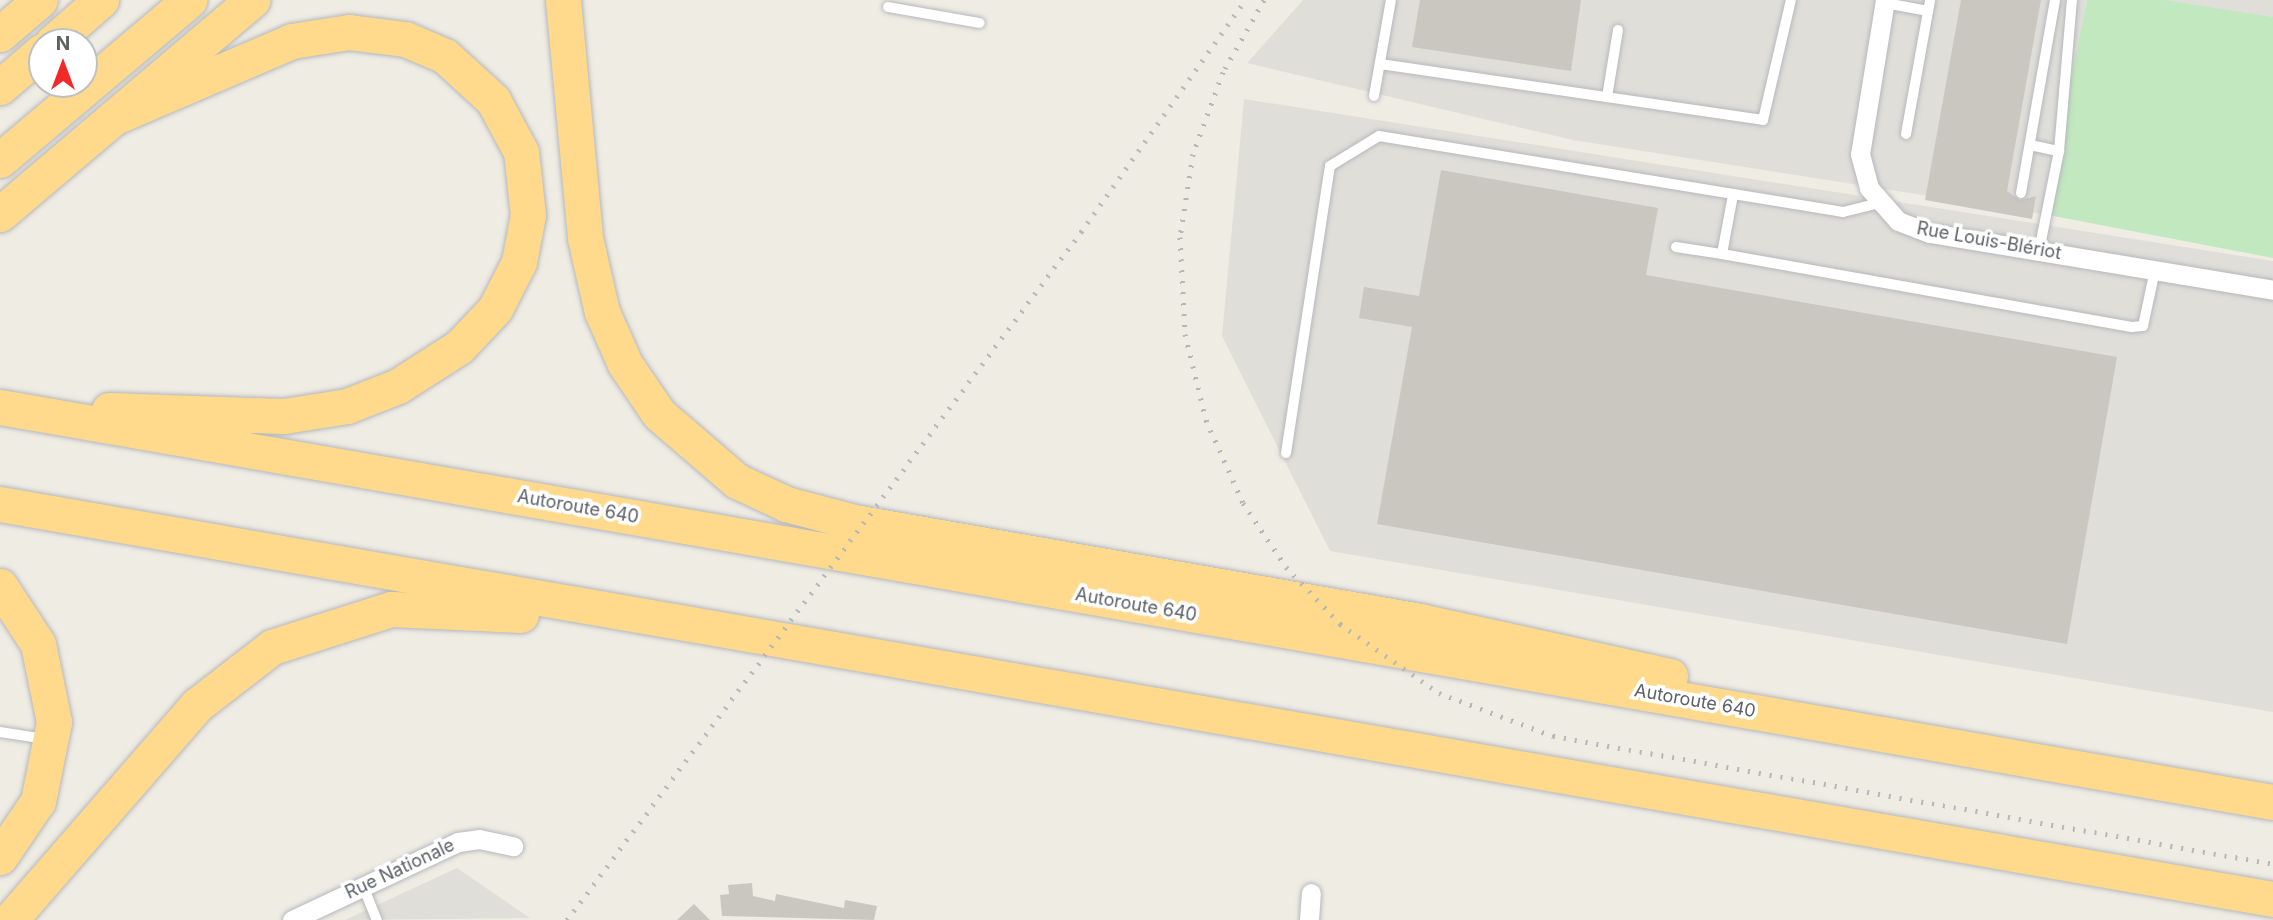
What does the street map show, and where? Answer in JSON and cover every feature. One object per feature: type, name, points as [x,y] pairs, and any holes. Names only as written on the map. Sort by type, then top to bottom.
[{"type":"highway","points":[[0,34],[40,0]]},
{"type":"highway","points":[[69,28],[101,0]]},
{"type":"highway","points":[[0,160],[190,0]]},
{"type":"highway","points":[[0,214],[252,0]]},
{"type":"highway","points":[[563,0],[584,238],[605,321],[659,414],[737,481],[786,504],[854,522],[1550,645],[1931,742]]},
{"type":"highway","points":[[14,409],[165,409],[272,416],[347,405],[398,386],[459,347],[495,309],[519,262],[529,198],[515,138],[482,87],[417,43],[366,33],[292,41],[117,116]]},
{"type":"highway","points":[[0,87],[28,63]]},
{"type":"highway","name":"Autoroute 640","points":[[14,409],[2273,802]]},
{"type":"highway","points":[[0,504],[2273,899]]},
{"type":"highway","points":[[0,586],[29,624],[46,662],[53,741],[38,801],[0,857]]},
{"type":"highway","points":[[10,920],[197,705],[238,668],[288,639],[357,616],[427,608],[744,633]]},
{"type":"street","points":[[1878,202],[1860,154],[1885,2]]},
{"type":"street","name":"Rue Louis-Blériot","points":[[1878,202],[1922,232],[2273,290]]},
{"type":"street","name":"Rue Nationale","points":[[292,920],[470,839],[513,846]]},
{"type":"street","points":[[1308,920],[1311,893]]},
{"type":"lane","points":[[1374,96],[1391,0]]},
{"type":"lane","points":[[1380,64],[1763,120],[1791,0]]},
{"type":"lane","points":[[1906,134],[1930,0]]},
{"type":"lane","points":[[2021,193],[2055,0]]},
{"type":"lane","points":[[2039,251],[2059,150],[2072,0]]},
{"type":"lane","points":[[1885,2],[1928,12]]},
{"type":"lane","points":[[888,7],[980,23]]},
{"type":"lane","points":[[1607,97],[1618,30]]},
{"type":"lane","points":[[1286,453],[1330,166],[1379,136],[1843,212],[1878,202]]},
{"type":"lane","points":[[2030,145],[2059,150]]},
{"type":"lane","points":[[1722,254],[1732,195]]},
{"type":"lane","points":[[1676,247],[2132,327],[2143,326],[2155,270]]},
{"type":"lane","points":[[0,732],[53,741]]},
{"type":"lane","points":[[363,886],[377,920]]},
{"type":"shaded area","points":[[1303,0],[2087,0],[2043,214],[1573,140],[1247,63]]},
{"type":"shaded area","points":[[2164,0],[2273,0],[2273,17],[2179,7]]},
{"type":"shaded area","points":[[1244,99],[2273,261],[2273,712],[1330,551],[1222,336]]},
{"type":"shaded area","points":[[457,868],[530,918],[345,920]]},
{"type":"green space","points":[[2087,0],[2164,0],[2273,17],[2273,258],[2043,214]]},
{"type":"building","points":[[1420,0],[1581,0],[1571,71],[1412,47]]},
{"type":"building","points":[[1961,0],[2041,0],[2007,191],[2020,200],[2036,196],[2032,219],[1925,200]]},
{"type":"building","points":[[1441,170],[1658,208],[1646,275],[2117,357],[2067,644],[1377,524],[1412,327],[1359,318],[1364,287],[1419,296]]},
{"type":"building","points":[[752,883],[753,896],[775,901],[776,894],[844,908],[845,900],[877,906],[874,920],[722,916],[720,895],[729,894],[728,885]]},
{"type":"building","points":[[694,904],[710,920],[677,920]]},
{"type":"railway","points":[[567,920],[1081,232],[1245,0]]},
{"type":"railway","points":[[1264,0],[1223,72],[1193,154],[1180,237],[1185,334],[1206,420],[1243,503],[1286,567],[1340,624],[1439,693],[1553,736],[2273,864]]}]
